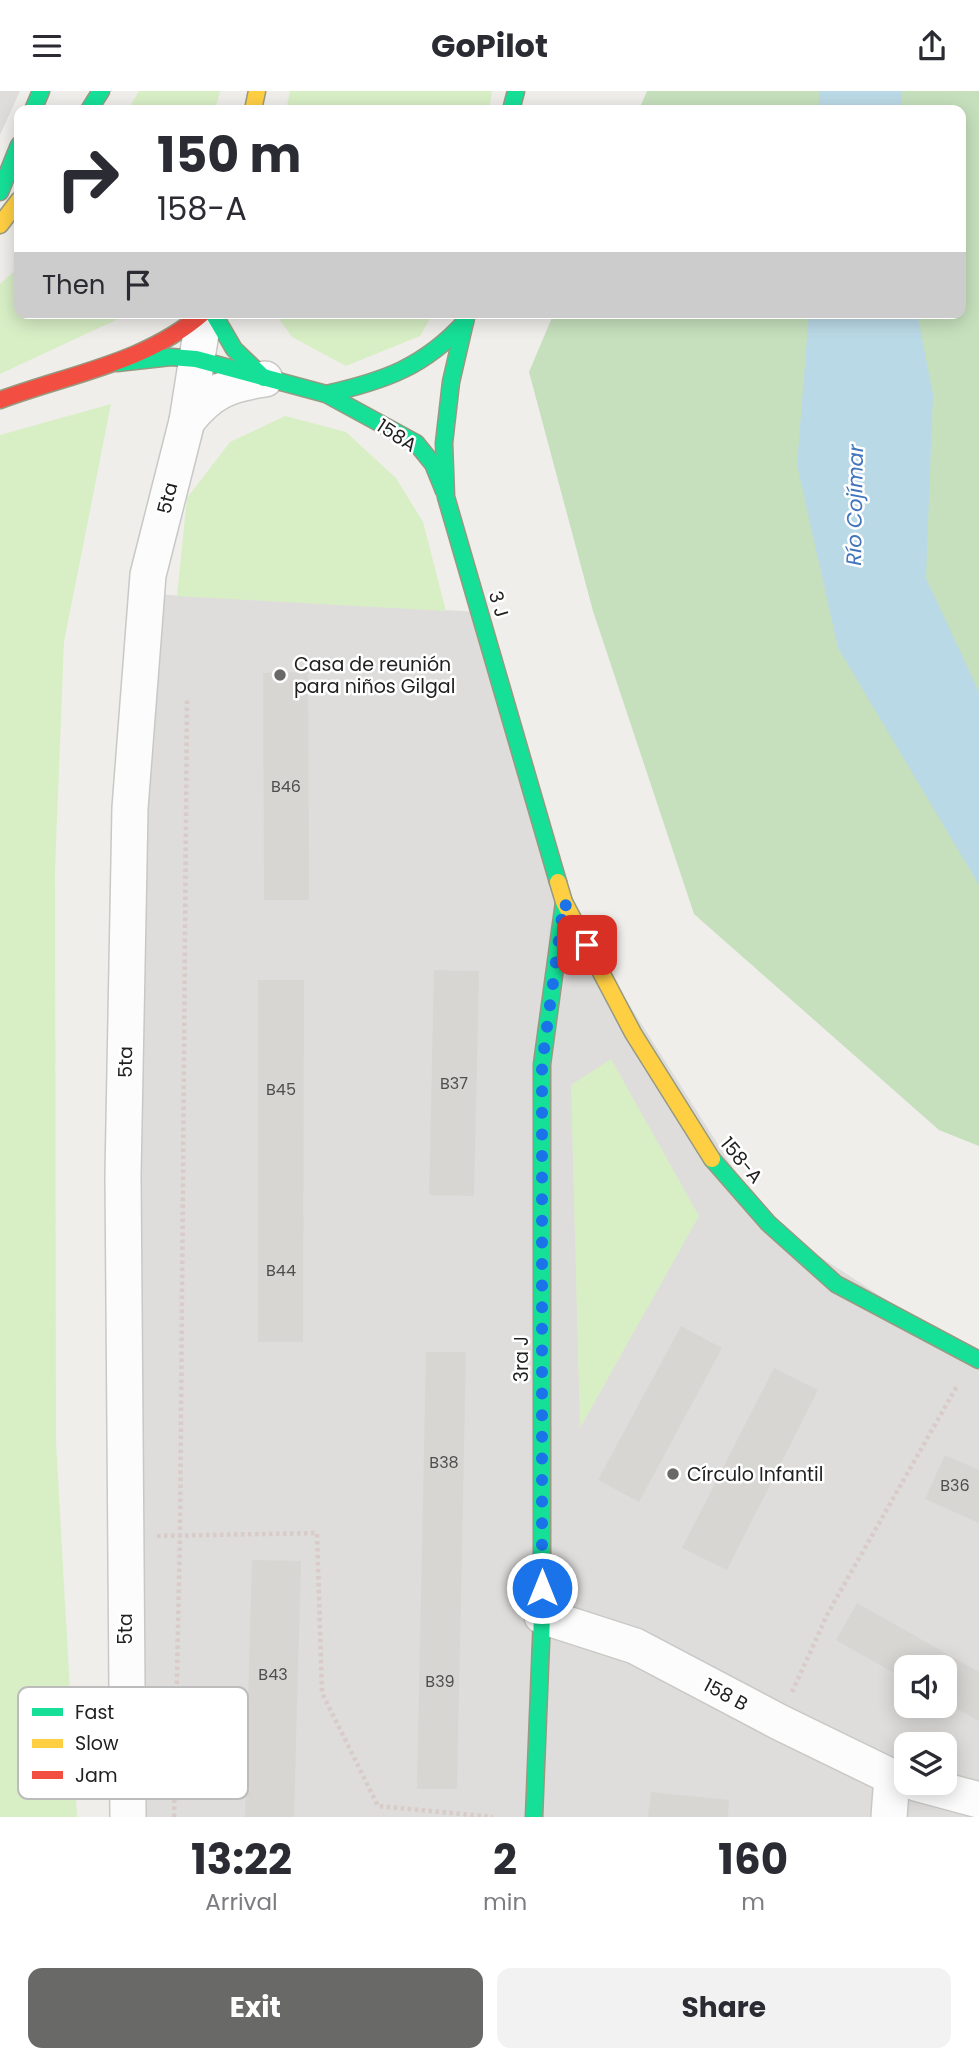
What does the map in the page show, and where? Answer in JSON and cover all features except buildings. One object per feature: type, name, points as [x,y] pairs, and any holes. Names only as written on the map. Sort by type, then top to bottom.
[{"type":"street","points":[[0,192],[14,157]]},
{"type":"street","points":[[0,225],[14,207]]},
{"type":"street","points":[[117,363],[182,333],[197,319]]},
{"type":"street","name":"5ta","points":[[126,1687],[123,1175],[130,809],[148,575],[187,421],[203,319]]},
{"type":"street","name":"158A","points":[[215,319],[237,355],[265,379]]},
{"type":"street","name":"158A","points":[[326,394],[397,375],[428,359],[446,345],[465,319]]},
{"type":"street","name":"3 J","points":[[466,319],[449,394],[444,443],[446,497],[564,902]]},
{"type":"street","points":[[0,400],[47,382],[117,363],[171,357],[196,359],[265,379]]},
{"type":"street","name":"158A","points":[[187,421],[199,405],[216,392],[237,383],[265,379],[326,394],[416,443],[433,464],[446,497]]},
{"type":"street","name":"158-A","points":[[564,902],[633,1033],[708,1155],[768,1223],[836,1284],[976,1358]]},
{"type":"street","name":"3ra J","points":[[534,1817],[542,1616],[542,1064],[564,902]]},
{"type":"street","name":"158 B","points":[[542,1616],[635,1646],[779,1722],[894,1775]]},
{"type":"street","name":"158 B","points":[[957,1794],[979,1800]]},
{"type":"street","points":[[889,1817],[899,1795]]},
{"type":"street","name":"5ta","points":[[128,1799],[128,1817]]},
{"type":"path","points":[[177,1687],[187,698]]},
{"type":"path","points":[[779,1722],[828,1613],[976,1358]]},
{"type":"path","points":[[124,1536],[317,1532],[321,1693],[378,1806],[493,1817]]},
{"type":"path","points":[[174,1799],[174,1817]]},
{"type":"shaded area","points":[[0,91],[20,91],[0,135]]},
{"type":"shaded area","points":[[150,594],[480,612],[564,902],[768,1223],[979,1360],[979,1817],[128,1817],[128,1799],[248,1799],[248,1687],[130,1687]]},
{"type":"green space","points":[[139,91],[220,91],[216,105],[131,105]]},
{"type":"green space","points":[[290,91],[492,91],[490,105],[287,105]]},
{"type":"green space","points":[[647,91],[979,91],[979,1146],[939,1130],[694,914],[593,611],[529,372],[551,319],[966,319],[966,105],[641,105]]},
{"type":"green space","points":[[14,271],[14,319],[118,319],[0,374],[0,284]]},
{"type":"green space","points":[[279,319],[430,319],[420,336],[346,366],[292,337]]},
{"type":"green space","points":[[111,404],[64,642],[55,870],[56,1441],[70,1687],[18,1687],[18,1799],[76,1799],[77,1817],[0,1817],[0,435]]},
{"type":"green space","points":[[285,416],[346,432],[396,478],[423,522],[446,611],[177,596],[187,498],[230,442]]},
{"type":"green space","points":[[611,1059],[699,1216],[580,1428],[571,1085]]},
{"type":"water","points":[[819,91],[902,91],[901,105],[819,105]]},
{"type":"water","name":"Río Cojímar","points":[[809,319],[918,319],[933,394],[926,578],[979,692],[979,885],[838,648],[797,465]]},
{"type":"traffic: fast","points":[[35,105],[41,91]]},
{"type":"traffic: fast","points":[[92,105],[101,91]]},
{"type":"traffic: fast","points":[[512,105],[516,91]]},
{"type":"traffic: fast","points":[[0,192],[14,157]]},
{"type":"traffic: fast","points":[[216,319],[234,349],[264,378]]},
{"type":"traffic: fast","points":[[466,319],[451,382],[444,443],[446,497],[558,882]]},
{"type":"traffic: fast","points":[[326,394],[366,384],[402,370],[434,350],[465,322]]},
{"type":"traffic: fast","points":[[117,363],[171,357],[196,359],[326,394],[416,443],[433,464],[444,491]]},
{"type":"traffic: fast","points":[[534,1817],[542,1616],[542,1064],[564,902]]},
{"type":"traffic: fast","points":[[712,1159],[768,1223],[836,1284],[979,1360]]},
{"type":"traffic: slow","points":[[254,105],[257,91]]},
{"type":"traffic: slow","points":[[0,225],[14,207]]},
{"type":"traffic: slow","points":[[558,882],[564,902],[633,1033],[712,1159]]},
{"type":"traffic: jam","points":[[0,400],[132,356],[181,330],[195,319]]},
{"type":"place","name":"Casa de reunión para niños Gilgal","points":[[280,675]]},
{"type":"place","name":"Círculo Infantil","points":[[673,1474]]},
{"type":"route","points":[[542,1588],[542,1064],[564,902],[587,945]]}]
